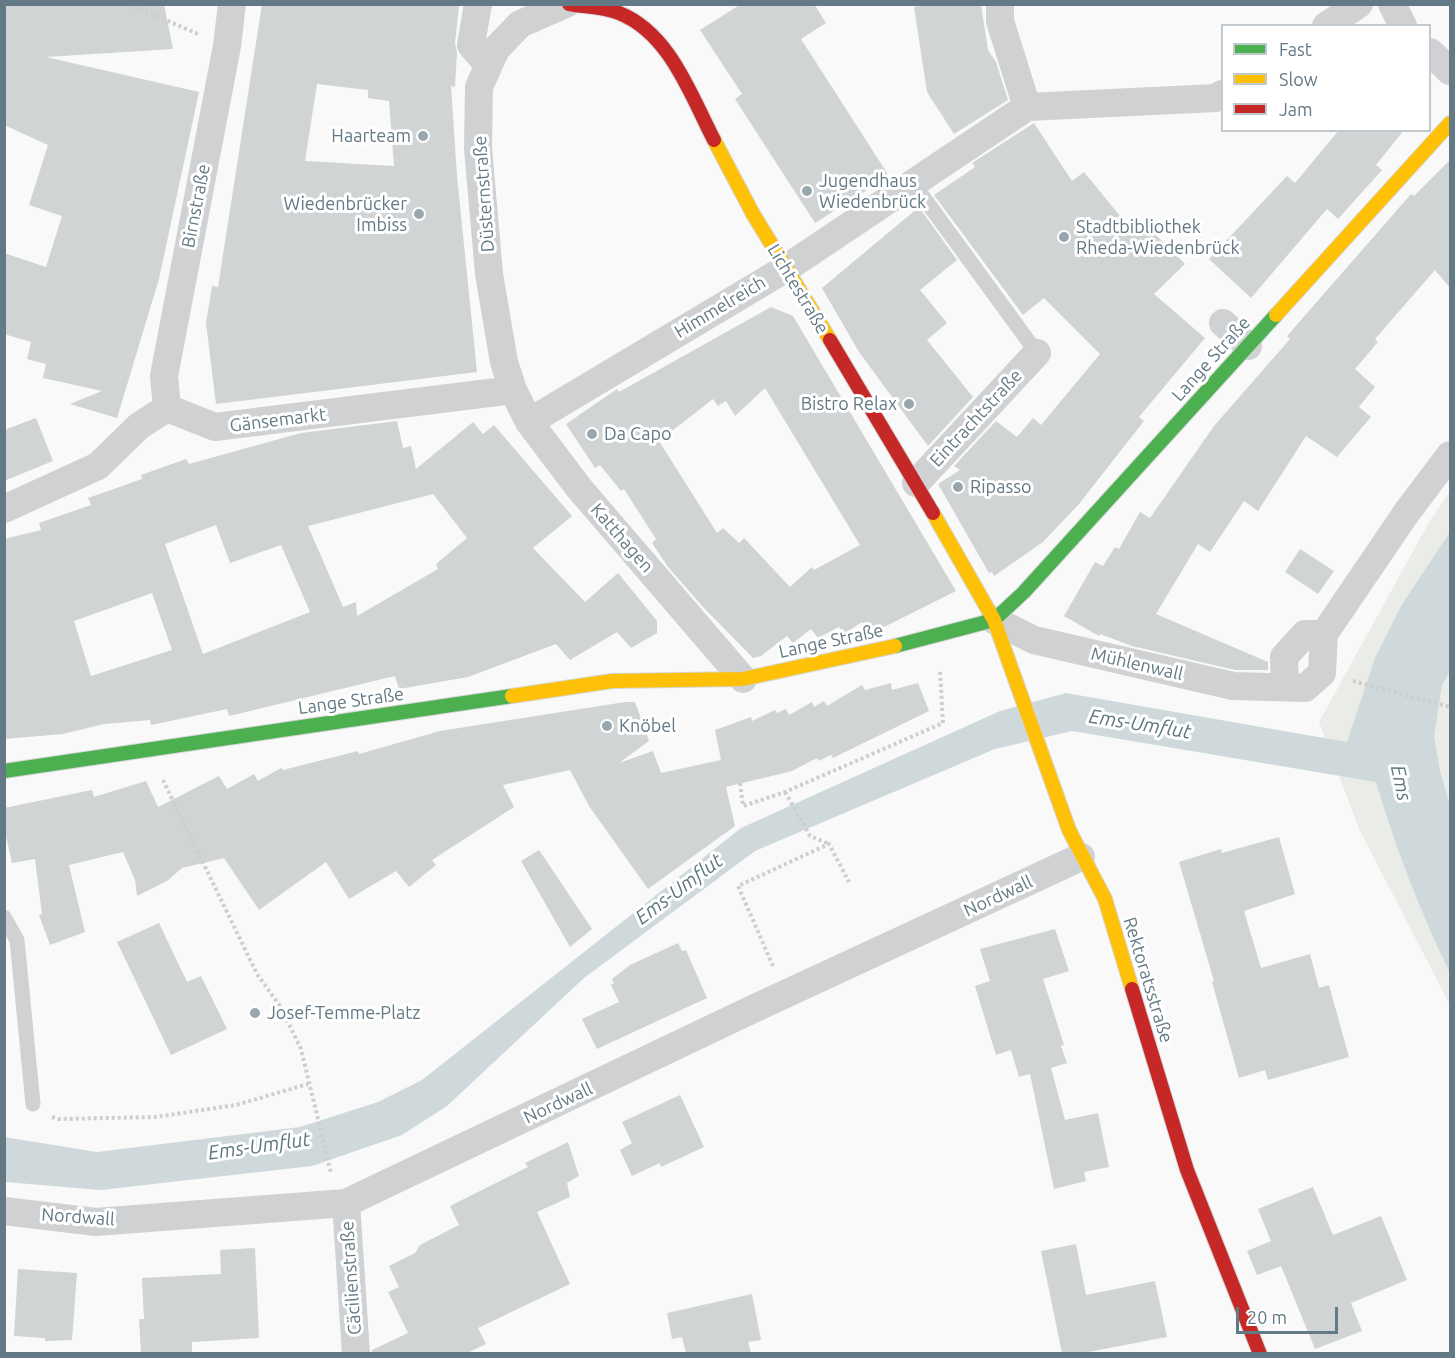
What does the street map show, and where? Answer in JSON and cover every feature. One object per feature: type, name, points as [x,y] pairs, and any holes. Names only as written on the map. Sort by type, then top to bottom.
[{"type":"street","name":"Birnstraße","points":[[167,408],[164,376],[227,46],[232,4]]},
{"type":"street","points":[[478,4],[471,45],[489,65]]},
{"type":"street","name":"Lichtestraße","points":[[489,65],[496,50],[520,24],[567,4],[619,13],[650,31],[676,67],[785,269],[916,483],[994,620]]},
{"type":"street","points":[[1000,4],[1000,21],[1028,107],[1216,98],[1221,95]]},
{"type":"street","points":[[1329,24],[1359,4]]},
{"type":"street","points":[[1392,4],[1402,24]]},
{"type":"street","points":[[1431,53],[1450,71]]},
{"type":"street","name":"Düsternstraße","points":[[489,65],[480,87],[478,148],[489,274],[499,339],[513,390]]},
{"type":"street","name":"Himmelreich","points":[[529,422],[785,269],[1028,107]]},
{"type":"street","name":"Lange Straße","points":[[4,771],[612,681],[743,679],[938,637],[994,620],[1024,592],[1450,123]]},
{"type":"street","points":[[1223,323],[1248,345]]},
{"type":"street","name":"Eintrachtstraße","points":[[916,483],[1037,353]]},
{"type":"street","name":"Gänsemarkt","points":[[167,408],[215,427],[513,390]]},
{"type":"street","name":"Katthagen","points":[[513,390],[529,422],[579,488],[743,679]]},
{"type":"street","points":[[4,509],[98,466],[139,426],[167,408]]},
{"type":"street","points":[[1285,687],[1284,657],[1305,634],[1324,634],[1407,512],[1450,455]]},
{"type":"street","name":"Mühlenwall","points":[[994,620],[1034,640],[1233,687],[1305,688],[1322,673],[1324,634]]},
{"type":"street","name":"Rektoratsstraße","points":[[994,620],[1082,857],[1105,899],[1186,1170],[1260,1353]]},
{"type":"street","name":"Nordwall","points":[[4,1211],[96,1222],[346,1203],[785,994],[1082,857]]},
{"type":"street","name":"Cäcilienstraße","points":[[346,1203],[356,1353]]},
{"type":"lane","points":[[913,183],[1037,353]]},
{"type":"lane","points":[[4,917],[17,940],[33,1104]]},
{"type":"path","points":[[129,4],[227,46]]},
{"type":"path","points":[[740,783],[743,806],[785,792],[943,723],[938,637]]},
{"type":"path","points":[[1343,679],[1450,707]]},
{"type":"path","points":[[157,748],[164,784],[257,974],[280,1006],[301,1049],[330,1171]]},
{"type":"path","points":[[785,792],[810,836],[830,844],[849,882]]},
{"type":"path","points":[[785,994],[738,886],[830,844]]},
{"type":"path","points":[[33,1104],[44,1113],[59,1119],[155,1117],[236,1105],[308,1084]]},
{"type":"shaded area","points":[[1450,491],[1450,1005],[1359,829],[1319,722],[1428,524]]},
{"type":"water","points":[[1450,532],[1450,671],[1442,685],[1434,736],[1440,771],[1450,806],[1450,973],[1409,879],[1376,782],[1072,731],[995,749],[755,851],[584,978],[447,1106],[402,1135],[312,1166],[101,1190],[5,1182],[4,1137],[97,1152],[300,1127],[378,1102],[422,1080],[741,828],[1000,711],[1066,693],[1347,742],[1375,658],[1401,606]]},
{"type":"building","points":[[4,4],[164,4],[173,49],[46,57],[199,92],[159,279],[117,418],[70,404],[102,391],[43,378],[46,364],[27,359],[31,342],[4,334],[4,253],[46,267],[62,216],[29,205],[48,145],[4,125]]},
{"type":"building","points":[[262,4],[459,6],[455,43],[457,53],[455,87],[451,86],[457,176],[477,372],[216,404],[206,323],[212,286],[218,287]],"holes":[[[317,84],[368,90],[368,98],[389,101],[394,166],[305,161]]]},
{"type":"building","points":[[741,4],[814,4],[826,23],[801,39],[889,176],[815,223],[735,99],[742,94],[700,30]]},
{"type":"building","points":[[930,4],[981,4],[988,50],[996,62],[1008,100],[954,134],[927,92],[914,7]]},
{"type":"building","points":[[1034,123],[1072,181],[1084,172],[1134,233],[1144,223],[1185,264],[1154,294],[1205,338],[1139,417],[1144,421],[1079,504],[1043,542],[994,576],[992,572],[989,573],[938,484],[960,470],[954,466],[996,421],[1017,437],[1033,418],[1041,425],[1100,354],[1044,298],[1023,315],[934,195],[975,167],[972,163]]},
{"type":"building","points":[[1337,132],[1402,132],[1376,165],[1382,170],[1338,219],[1327,209],[1251,298],[1209,259],[1287,176],[1295,183]]},
{"type":"building","points":[[1450,160],[1450,288],[1435,270],[1375,339],[1378,342],[1355,369],[1375,387],[1359,407],[1371,417],[1337,457],[1306,436],[1258,511],[1244,501],[1210,552],[1198,544],[1156,614],[1268,662],[1268,670],[1235,670],[1132,646],[1100,634],[1099,636],[1064,616],[1095,562],[1103,566],[1115,547],[1119,549],[1140,512],[1150,518],[1214,426],[1290,339],[1287,336],[1411,194],[1414,196]]},
{"type":"building","points":[[919,207],[957,260],[920,290],[947,323],[927,340],[973,397],[928,446],[859,352],[822,288]]},
{"type":"building","points":[[771,307],[793,316],[956,591],[876,631],[868,633],[862,622],[844,634],[839,627],[818,638],[811,629],[793,643],[787,636],[761,656],[753,658],[668,567],[652,543],[656,539],[624,489],[621,491],[600,465],[595,468],[566,424],[617,389],[619,392]],"holes":[[[765,388],[860,545],[814,570],[812,567],[790,587],[744,538],[739,543],[723,528],[717,533],[659,441],[713,399],[718,406],[726,401],[735,416]]]},
{"type":"building","points":[[36,418],[53,461],[4,481],[4,430]]},
{"type":"building","points":[[397,421],[403,448],[411,446],[416,469],[473,422],[483,434],[494,425],[572,516],[533,548],[585,602],[618,573],[657,621],[657,633],[631,648],[617,632],[570,660],[556,644],[468,677],[399,689],[395,676],[229,716],[227,709],[151,725],[150,720],[104,724],[63,734],[4,739],[4,539],[41,530],[39,523],[91,505],[88,498],[142,479],[141,475],[186,459],[189,464],[301,433]],"holes":[[[433,494],[467,538],[436,564],[438,569],[357,616],[356,602],[343,607],[308,526]],[[216,525],[230,563],[281,545],[310,612],[203,654],[165,544]],[[152,593],[172,650],[91,676],[74,621]]]},
{"type":"building","points":[[1300,549],[1334,571],[1318,594],[1285,572]]},
{"type":"building","points":[[891,683],[892,690],[918,683],[929,711],[833,758],[831,755],[818,761],[817,758],[792,771],[726,787],[735,826],[648,889],[589,806],[570,770],[503,785],[514,807],[432,860],[436,865],[409,887],[396,871],[349,899],[326,862],[259,910],[224,858],[182,868],[167,881],[137,896],[135,880],[123,852],[69,865],[85,932],[50,945],[39,915],[42,914],[35,859],[12,863],[4,827],[4,808],[92,790],[94,797],[146,781],[158,807],[219,776],[227,789],[254,774],[258,781],[281,768],[283,770],[358,751],[359,754],[440,731],[625,702],[635,702],[649,741],[619,763],[653,751],[661,773],[721,760],[715,730],[751,717],[752,721],[775,710],[777,713],[786,709],[789,715],[812,702],[814,707],[824,701],[827,706],[862,685],[865,690]]},
{"type":"building","points":[[1279,837],[1295,894],[1244,911],[1261,968],[1310,954],[1319,988],[1329,985],[1349,1057],[1268,1080],[1265,1070],[1239,1078],[1212,982],[1214,981],[1179,862],[1221,849],[1222,853]]},
{"type":"building","points":[[539,850],[592,929],[570,947],[521,861]]},
{"type":"building","points":[[159,923],[187,982],[201,976],[227,1029],[171,1055],[117,942]]},
{"type":"building","points":[[1055,929],[1069,971],[1043,979],[1064,1045],[1061,1046],[1067,1063],[1051,1068],[1065,1120],[1098,1113],[1109,1167],[1084,1172],[1086,1181],[1054,1189],[1030,1074],[1019,1077],[1011,1050],[996,1055],[975,986],[990,981],[980,949]]},
{"type":"building","points":[[678,943],[682,951],[686,950],[707,998],[597,1049],[582,1019],[619,1002],[611,985],[614,983],[612,979],[630,965]]},
{"type":"building","points":[[680,1095],[704,1147],[661,1167],[660,1163],[632,1176],[620,1150],[632,1143],[622,1122]]},
{"type":"building","points":[[568,1142],[579,1176],[567,1183],[570,1197],[537,1212],[570,1284],[478,1328],[486,1344],[467,1353],[372,1353],[372,1350],[408,1333],[388,1292],[399,1287],[389,1266],[415,1253],[420,1245],[459,1225],[450,1206],[528,1167],[525,1163]]},
{"type":"building","points":[[1313,1187],[1333,1235],[1381,1216],[1407,1280],[1351,1303],[1362,1331],[1315,1349],[1281,1266],[1257,1275],[1247,1251],[1271,1241],[1258,1209]]},
{"type":"building","points":[[1076,1244],[1086,1295],[1155,1281],[1167,1337],[1083,1353],[1062,1353],[1041,1251]]},
{"type":"building","points":[[255,1248],[259,1338],[192,1342],[192,1353],[141,1353],[139,1319],[144,1319],[142,1278],[221,1274],[220,1250]]},
{"type":"building","points":[[18,1269],[77,1273],[72,1340],[45,1341],[45,1338],[14,1336]]},
{"type":"building","points":[[752,1294],[761,1340],[748,1342],[751,1353],[686,1353],[682,1337],[672,1339],[667,1313]]},
{"type":"traffic: fast","points":[[895,646],[994,620],[1024,592],[1276,315]]},
{"type":"traffic: fast","points":[[4,771],[512,696]]},
{"type":"traffic: slow","points":[[1276,315],[1450,123]]},
{"type":"traffic: slow","points":[[714,140],[753,214],[830,340]]},
{"type":"traffic: slow","points":[[933,513],[994,620],[1069,830],[1105,899],[1132,989]]},
{"type":"traffic: slow","points":[[512,696],[612,681],[743,679],[895,646]]},
{"type":"traffic: jam","points":[[569,4],[619,13],[637,22],[652,35],[677,68],[714,140]]},
{"type":"traffic: jam","points":[[830,340],[933,513]]},
{"type":"traffic: jam","points":[[1132,989],[1187,1170],[1260,1354]]},
{"type":"place","name":"Haarteam","points":[[423,136]]},
{"type":"place","name":"Jugendhaus Wiedenbrück","points":[[807,191]]},
{"type":"place","name":"Wiedenbrücker Imbiss","points":[[419,214]]},
{"type":"place","name":"Stadtbibliothek Rheda-Wiedenbrück","points":[[1064,237]]},
{"type":"place","name":"Bistro Relax","points":[[909,404]]},
{"type":"place","name":"Da Capo","points":[[592,434]]},
{"type":"place","name":"Ripasso","points":[[958,487]]},
{"type":"place","name":"Knöbel","points":[[607,726]]},
{"type":"place","name":"Josef-Temme-Platz","points":[[255,1013]]},
{"type":"water label","name":"Ems-Umflut","points":[[1140,724]]},
{"type":"water label","name":"Ems","points":[[1401,783]]},
{"type":"water label","name":"Ems-Umflut","points":[[679,889]]},
{"type":"water label","name":"Ems-Umflut","points":[[259,1146]]}]
